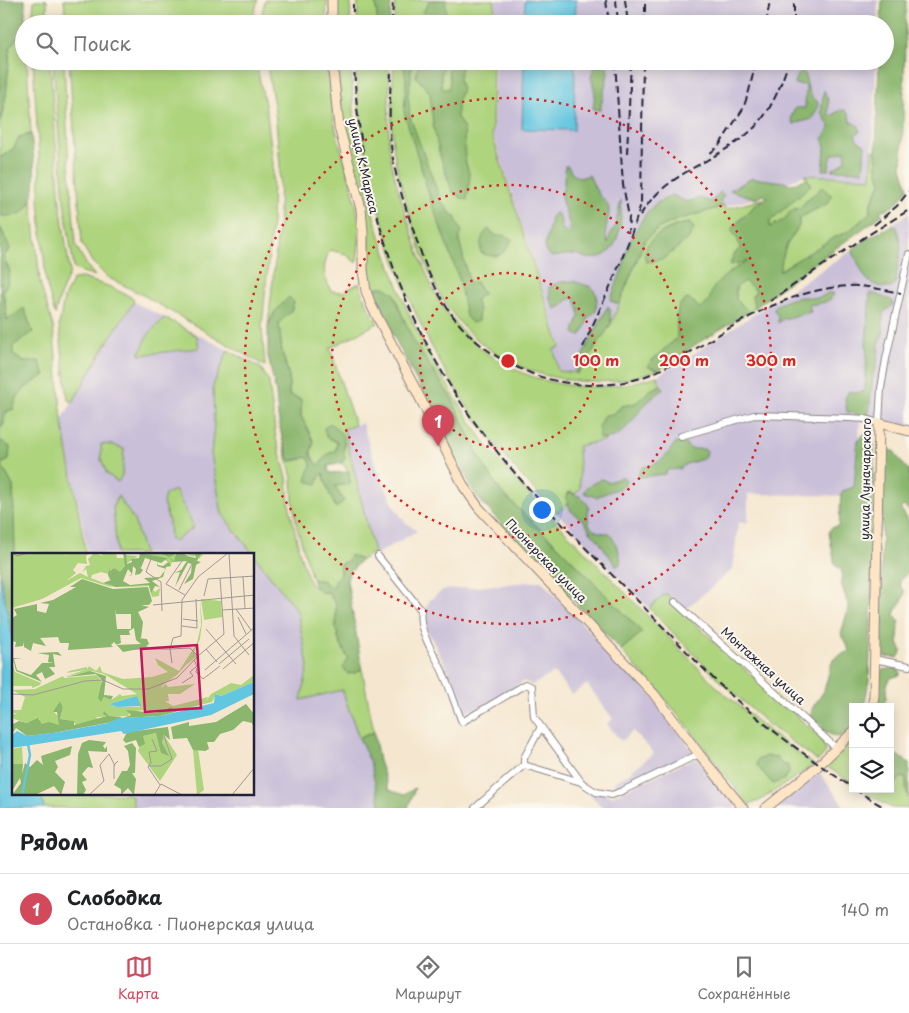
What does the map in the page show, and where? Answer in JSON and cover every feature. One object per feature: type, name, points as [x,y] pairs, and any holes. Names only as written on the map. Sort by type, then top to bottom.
[{"type":"main road","points":[[332,0],[332,15]]},
{"type":"main road","name":"улица К.Маркса","points":[[333,70],[339,127],[361,209],[364,232],[363,270],[366,292],[371,305]]},
{"type":"main road","name":"Пионерская улица","points":[[371,305],[464,487],[479,508],[654,694],[742,808]]},
{"type":"main road","points":[[878,423],[909,431]]},
{"type":"main road","name":"улица Луначарского","points":[[873,703],[878,423]]},
{"type":"main road","points":[[766,808],[819,765],[849,736]]},
{"type":"street","name":"улица Луначарского","points":[[878,423],[886,359],[909,254]]},
{"type":"street","points":[[681,436],[754,414],[866,419],[878,423]]},
{"type":"street","points":[[378,556],[421,610],[419,619],[421,628],[444,673],[462,722],[526,684],[532,687],[534,717],[582,783]]},
{"type":"street","name":"Монтажная улица","points":[[675,602],[836,748]]},
{"type":"street","points":[[874,659],[909,666]]},
{"type":"street","points":[[475,808],[524,765],[524,758],[542,727]]},
{"type":"street","points":[[524,765],[582,783],[596,792],[612,794],[699,754]]},
{"type":"shaded area","points":[[496,0],[878,0],[877,15],[495,15]]},
{"type":"shaded area","points":[[495,70],[876,70],[872,179],[804,175],[755,198],[674,221],[645,240],[611,324],[578,373],[559,371],[554,350],[561,347],[493,134]]},
{"type":"shaded area","points":[[909,213],[909,431],[860,421],[856,496],[748,494],[748,522],[738,523],[733,569],[682,612],[666,593],[649,608],[557,513],[580,489],[578,446],[607,440],[622,432],[647,403],[664,389],[657,376]]},
{"type":"shaded area","points":[[134,302],[228,350],[213,386],[214,424],[211,454],[222,514],[252,553],[88,553],[62,420],[109,339]]},
{"type":"shaded area","points":[[362,423],[375,464],[395,508],[404,521],[417,531],[375,555],[366,527],[344,429]]},
{"type":"shaded area","points":[[255,556],[297,611],[308,666],[301,699],[342,690],[370,762],[381,808],[134,808],[131,796],[255,796]]},
{"type":"shaded area","points":[[541,581],[653,697],[694,753],[620,790],[616,789],[614,782],[625,776],[654,753],[633,731],[621,741],[607,724],[613,719],[587,684],[572,695],[554,673],[532,685],[524,681],[493,701],[463,713],[455,701],[448,670],[421,619],[430,600],[443,590]]},
{"type":"shaded area","points":[[697,757],[737,808],[603,808],[582,786],[612,796]]},
{"type":"shaded area","points":[[819,772],[845,808],[773,808]]},
{"type":"green space","points":[[0,0],[25,0],[25,15],[15,15],[15,41],[10,48],[6,96],[0,122]]},
{"type":"green space","points":[[34,0],[47,0],[47,15],[33,15]]},
{"type":"green space","points":[[64,0],[258,0],[254,15],[65,15]]},
{"type":"green space","points":[[265,0],[327,0],[326,15],[262,14]]},
{"type":"green space","points":[[337,0],[351,0],[350,15],[337,15]]},
{"type":"green space","points":[[358,0],[375,0],[377,15],[357,15]]},
{"type":"green space","points":[[375,0],[391,0],[390,15],[377,15]]},
{"type":"green space","points":[[395,0],[495,0],[494,15],[394,15]]},
{"type":"green space","points":[[430,0],[446,0],[447,15],[423,15]]},
{"type":"green space","points":[[882,0],[906,0],[902,167],[908,188],[893,206],[880,210],[882,215],[755,308],[752,297],[756,290],[744,281],[736,287],[736,299],[749,312],[698,343],[659,370],[648,367],[652,360],[677,338],[679,305],[687,299],[694,302],[699,308],[704,306],[709,301],[713,289],[718,282],[748,261],[730,265],[733,256],[740,248],[738,240],[731,230],[753,207],[767,197],[764,195],[756,199],[730,190],[752,178],[790,184],[807,178],[811,185],[770,221],[770,227],[784,220],[792,210],[800,207],[822,187],[832,196],[828,203],[799,218],[799,226],[786,246],[779,271],[835,237],[849,231],[870,213],[871,203],[881,183],[877,168],[876,151],[879,70],[894,70],[894,15],[881,15]]},
{"type":"green space","points":[[15,41],[15,70],[27,70],[31,134],[19,137],[14,148],[0,158],[0,122],[6,96],[10,48]]},
{"type":"green space","points":[[34,70],[51,70],[60,203],[70,272],[60,296],[55,315],[46,282],[39,199],[40,174]]},
{"type":"green space","points":[[54,70],[64,70],[68,149],[76,246],[95,276],[74,269],[64,202]]},
{"type":"green space","points":[[70,70],[258,70],[267,114],[273,164],[272,221],[262,327],[265,366],[141,294],[107,277],[92,262],[82,244]]},
{"type":"green space","points":[[268,70],[327,70],[334,122],[358,213],[359,247],[356,263],[346,254],[330,250],[325,266],[326,280],[331,291],[343,292],[359,283],[368,307],[378,323],[330,348],[355,425],[344,429],[374,553],[361,560],[357,558],[340,564],[340,574],[335,587],[329,586],[323,581],[312,579],[297,527],[292,478],[282,438],[290,461],[307,457],[320,476],[323,473],[329,493],[344,501],[334,486],[350,484],[349,472],[342,463],[345,457],[343,451],[345,443],[326,437],[337,442],[336,450],[328,454],[319,466],[311,455],[314,442],[301,416],[301,400],[289,395],[289,376],[282,352],[279,323],[286,315],[289,297],[275,311],[268,326],[279,221],[280,164],[275,111]]},
{"type":"green space","points":[[339,70],[351,70],[356,134],[374,217],[382,242],[407,310],[426,350],[487,446],[522,487],[716,686],[770,732],[814,765],[759,801],[748,804],[678,714],[621,650],[642,632],[565,553],[501,492],[482,462],[452,399],[415,344],[394,293],[378,287],[375,292],[368,267],[369,228],[344,119]]},
{"type":"green space","points":[[356,70],[390,71],[389,143],[397,184],[420,257],[429,279],[445,310],[465,334],[488,354],[513,368],[540,379],[568,385],[598,387],[627,384],[657,376],[661,385],[654,388],[636,403],[622,406],[613,414],[605,415],[602,418],[599,438],[607,440],[578,446],[580,489],[575,494],[569,492],[566,498],[568,503],[557,513],[532,488],[494,443],[453,385],[435,354],[406,290],[383,223],[367,157],[357,93]]},
{"type":"green space","points":[[394,70],[493,70],[492,135],[560,347],[554,349],[558,371],[578,373],[611,324],[645,240],[659,228],[674,221],[724,206],[726,209],[763,199],[739,220],[738,240],[740,248],[733,256],[739,263],[750,260],[713,288],[710,300],[706,306],[699,308],[678,328],[677,338],[649,367],[659,370],[633,378],[581,381],[555,378],[507,360],[485,346],[466,329],[449,309],[427,267],[398,174],[393,145]],"holes":[[[690,223],[689,238],[679,245],[660,233],[677,225]]]},
{"type":"green space","points":[[404,70],[411,70],[408,95],[410,117],[441,201],[454,215],[462,232],[459,239],[469,282],[476,282],[483,294],[475,300],[479,310],[478,321],[472,323],[466,317],[459,279],[432,204],[404,112],[406,79]]},
{"type":"green space","points":[[417,70],[442,70],[442,89],[449,89],[450,79],[448,70],[461,70],[459,80],[462,89],[457,103],[457,117],[464,129],[465,160],[470,176],[467,200],[452,191],[440,156],[433,125],[430,93],[416,77]]},
{"type":"green space","points":[[593,70],[608,70],[600,110],[593,109],[595,92],[591,78]]},
{"type":"green space","points":[[802,72],[805,74],[810,94],[818,102],[817,109],[812,119],[793,124],[791,117],[795,108],[805,108],[806,85],[795,84],[794,82]]},
{"type":"green space","points":[[824,90],[828,100],[829,117],[843,110],[848,113],[851,122],[859,126],[860,132],[855,134],[857,140],[865,145],[863,171],[832,170],[846,160],[845,151],[832,155],[828,170],[823,170],[825,149],[823,138],[830,127],[821,112]]},
{"type":"green space","points":[[31,134],[35,175],[33,196],[22,213],[2,216],[0,210],[0,158],[14,148],[19,137]]},
{"type":"green space","points":[[873,150],[876,151],[877,168],[881,183],[871,203],[870,213],[849,231],[778,271],[786,246],[799,226],[799,218],[828,203],[831,196],[811,196],[800,207],[792,210],[784,220],[770,227],[770,221],[800,195],[807,178],[804,175],[871,178]]},
{"type":"green space","points":[[565,166],[568,166],[572,174],[580,178],[589,175],[597,193],[609,207],[606,226],[608,243],[615,227],[621,200],[621,219],[617,239],[613,247],[606,254],[598,258],[586,258],[576,254],[552,257],[545,251],[551,217],[556,212],[560,218],[562,229],[568,233],[570,226],[561,198]]},
{"type":"green space","points":[[720,192],[724,195],[720,202],[724,206],[674,221],[659,228],[645,240],[619,304],[610,301],[630,243],[643,218],[651,208],[672,195],[687,202],[700,198],[711,202]]},
{"type":"green space","points":[[32,200],[40,283],[53,326],[62,420],[86,553],[15,553],[13,486],[1,464],[10,447],[0,440],[0,427],[3,426],[8,409],[18,396],[45,375],[13,355],[3,290],[3,257],[10,249],[0,226],[0,210],[2,216],[24,212]]},
{"type":"green space","points":[[690,223],[694,229],[689,238],[664,259],[646,262],[645,254],[651,240],[666,230]]},
{"type":"green space","points":[[892,225],[897,227],[901,247],[895,284],[891,288],[875,285],[866,278],[853,249]]},
{"type":"green space","points":[[0,226],[10,249],[3,257],[10,271],[7,285],[3,290],[7,320],[24,308],[33,332],[13,346],[13,355],[24,362],[39,361],[45,375],[29,385],[21,393],[14,409],[5,412],[3,426],[0,427]]},
{"type":"green space","points":[[488,229],[497,236],[503,235],[512,239],[500,255],[492,256],[481,253],[482,240]]},
{"type":"green space","points":[[82,278],[108,286],[133,298],[134,302],[109,339],[73,402],[68,400],[59,325],[64,298],[73,279]]},
{"type":"green space","points":[[744,280],[756,290],[752,297],[755,308],[749,312],[736,299],[736,286]]},
{"type":"green space","points":[[573,281],[591,287],[597,295],[596,311],[588,318],[580,336],[574,333],[579,314],[575,298],[567,300],[563,306],[555,309],[550,299],[549,287],[560,282]]},
{"type":"green space","points":[[378,287],[384,287],[394,293],[415,344],[452,399],[482,462],[501,492],[565,553],[642,632],[621,650],[476,496],[388,325],[375,292]]},
{"type":"green space","points":[[830,292],[834,294],[830,300],[809,305],[811,312],[783,319],[778,323],[778,316],[774,310],[775,306],[796,298],[819,298]]},
{"type":"green space","points":[[872,293],[893,301],[893,305],[883,313],[883,334],[879,342],[877,367],[873,375],[869,413],[865,416],[847,412],[845,398],[849,391],[857,393],[865,389],[866,344],[870,294]]},
{"type":"green space","points":[[289,297],[294,302],[291,311],[279,323],[282,352],[289,376],[289,395],[301,399],[301,416],[314,442],[311,453],[312,457],[319,465],[328,454],[336,450],[337,442],[326,437],[324,428],[330,423],[340,432],[344,441],[345,457],[342,463],[328,466],[329,473],[349,472],[350,484],[335,486],[344,501],[336,508],[323,473],[317,484],[306,481],[311,464],[308,457],[290,461],[282,438],[276,393],[268,356],[268,326],[275,311]]},
{"type":"green space","points":[[608,306],[610,308],[611,324],[578,373],[576,373],[576,368]]},
{"type":"green space","points":[[164,318],[197,336],[199,348],[139,355],[148,335]]},
{"type":"green space","points":[[228,350],[261,368],[269,382],[276,439],[287,477],[289,504],[300,554],[310,584],[322,592],[330,591],[330,596],[336,604],[336,627],[339,641],[355,673],[362,669],[374,732],[359,738],[342,690],[301,700],[308,666],[297,611],[255,557],[255,553],[252,553],[222,514],[211,454],[214,424],[213,386]]},
{"type":"green space","points":[[661,385],[664,389],[643,407],[627,427],[615,436],[599,438],[599,425],[605,415],[613,414],[622,406],[636,403],[650,390]]},
{"type":"green space","points":[[864,434],[869,435],[874,444],[869,681],[865,703],[849,703],[849,731],[836,737],[825,732],[821,724],[813,721],[811,713],[824,691],[832,661],[849,650],[841,634],[848,605],[841,583],[842,571],[835,565],[829,533],[831,528],[839,526],[841,494],[843,491],[854,487],[858,440]]},
{"type":"green space","points":[[0,440],[10,447],[9,460],[1,464],[13,486],[15,553],[12,553],[12,635],[0,576]]},
{"type":"green space","points":[[682,442],[691,449],[704,449],[707,451],[706,456],[679,469],[667,470],[665,474],[640,477],[638,474],[643,467],[658,462],[675,443]]},
{"type":"green space","points":[[101,444],[113,445],[124,449],[122,475],[118,482],[107,474],[101,459]]},
{"type":"green space","points":[[886,450],[894,451],[903,465],[909,470],[909,510],[904,506],[900,508],[909,521],[909,571],[901,580],[900,585],[905,592],[894,615],[899,621],[898,643],[902,651],[898,658],[882,655],[880,648],[883,457]]},
{"type":"green space","points":[[623,477],[626,480],[624,486],[596,497],[584,493],[587,487],[601,479],[608,482]]},
{"type":"green space","points":[[175,490],[193,528],[176,540],[170,540],[169,522],[163,503],[165,494]]},
{"type":"green space","points":[[569,492],[581,497],[589,506],[588,518],[590,526],[602,533],[609,533],[611,536],[620,556],[620,564],[617,567],[584,521],[571,511],[566,498]]},
{"type":"green space","points":[[118,496],[134,520],[144,553],[117,553],[113,506]]},
{"type":"green space","points":[[350,555],[361,560],[349,573],[347,580],[362,669],[348,674],[343,667],[348,658],[339,641],[336,627],[336,604],[329,592],[322,593],[315,587],[312,579],[324,581],[329,586],[335,586],[334,580],[340,574],[340,564],[347,561]]},
{"type":"green space","points":[[666,593],[682,612],[823,740],[826,752],[818,761],[769,725],[720,681],[649,608]]},
{"type":"green space","points":[[897,668],[900,675],[891,678],[887,683],[884,703],[877,703],[880,674],[883,670]]},
{"type":"green space","points":[[374,732],[379,761],[389,790],[404,795],[415,788],[408,808],[381,808],[370,762],[359,738]]},
{"type":"green space","points":[[849,742],[849,781],[826,766]]},
{"type":"green space","points":[[894,751],[909,763],[909,797],[906,791],[906,779],[904,777],[899,778],[894,786]]},
{"type":"green space","points":[[766,756],[777,758],[782,764],[788,765],[789,773],[785,779],[773,784],[757,766],[757,760]]},
{"type":"green space","points":[[901,777],[906,779],[909,808],[892,808],[867,793],[894,793],[894,786]]},
{"type":"green space","points":[[41,796],[131,796],[134,808],[44,808]]},
{"type":"water","points":[[525,0],[576,0],[575,15],[524,15]]},
{"type":"water","points":[[524,70],[575,70],[574,130],[522,129]]},
{"type":"water","points":[[0,576],[12,635],[12,796],[41,796],[44,808],[0,808]]},
{"type":"railway","points":[[353,0],[353,15]]},
{"type":"railway","points":[[392,15],[393,0]]},
{"type":"railway","points":[[606,0],[608,15]]},
{"type":"railway","points":[[616,0],[617,15]]},
{"type":"railway","points":[[625,0],[627,15]]},
{"type":"railway","points":[[645,0],[645,15]]},
{"type":"railway","points":[[768,15],[770,0]]},
{"type":"railway","points":[[794,0],[794,15]]},
{"type":"railway","points":[[355,70],[365,164],[392,264],[411,312],[434,358],[461,402],[506,463],[539,500],[707,672],[767,726],[849,785]]},
{"type":"railway","points":[[391,70],[390,124],[392,155],[396,175],[428,272],[450,312],[465,330],[482,346],[503,360],[528,372],[540,377],[568,383],[596,385],[624,382],[656,372],[758,312],[811,292],[854,286],[901,293]]},
{"type":"railway","points":[[616,70],[623,185],[629,217],[628,233]]},
{"type":"railway","points":[[627,154],[631,70]]},
{"type":"railway","points":[[583,347],[622,258],[641,203],[643,70]]},
{"type":"railway","points":[[710,153],[718,147],[743,109],[754,70]]},
{"type":"railway","points":[[640,216],[663,188],[678,177],[725,150],[754,128],[771,105],[786,70]]},
{"type":"railway","points":[[874,225],[897,206],[909,191]]},
{"type":"railway","points":[[770,301],[868,235],[909,210]]},
{"type":"railway","points":[[861,793],[885,808]]},
{"type":"place","name":"Слободка","points":[[438,446]]}]
